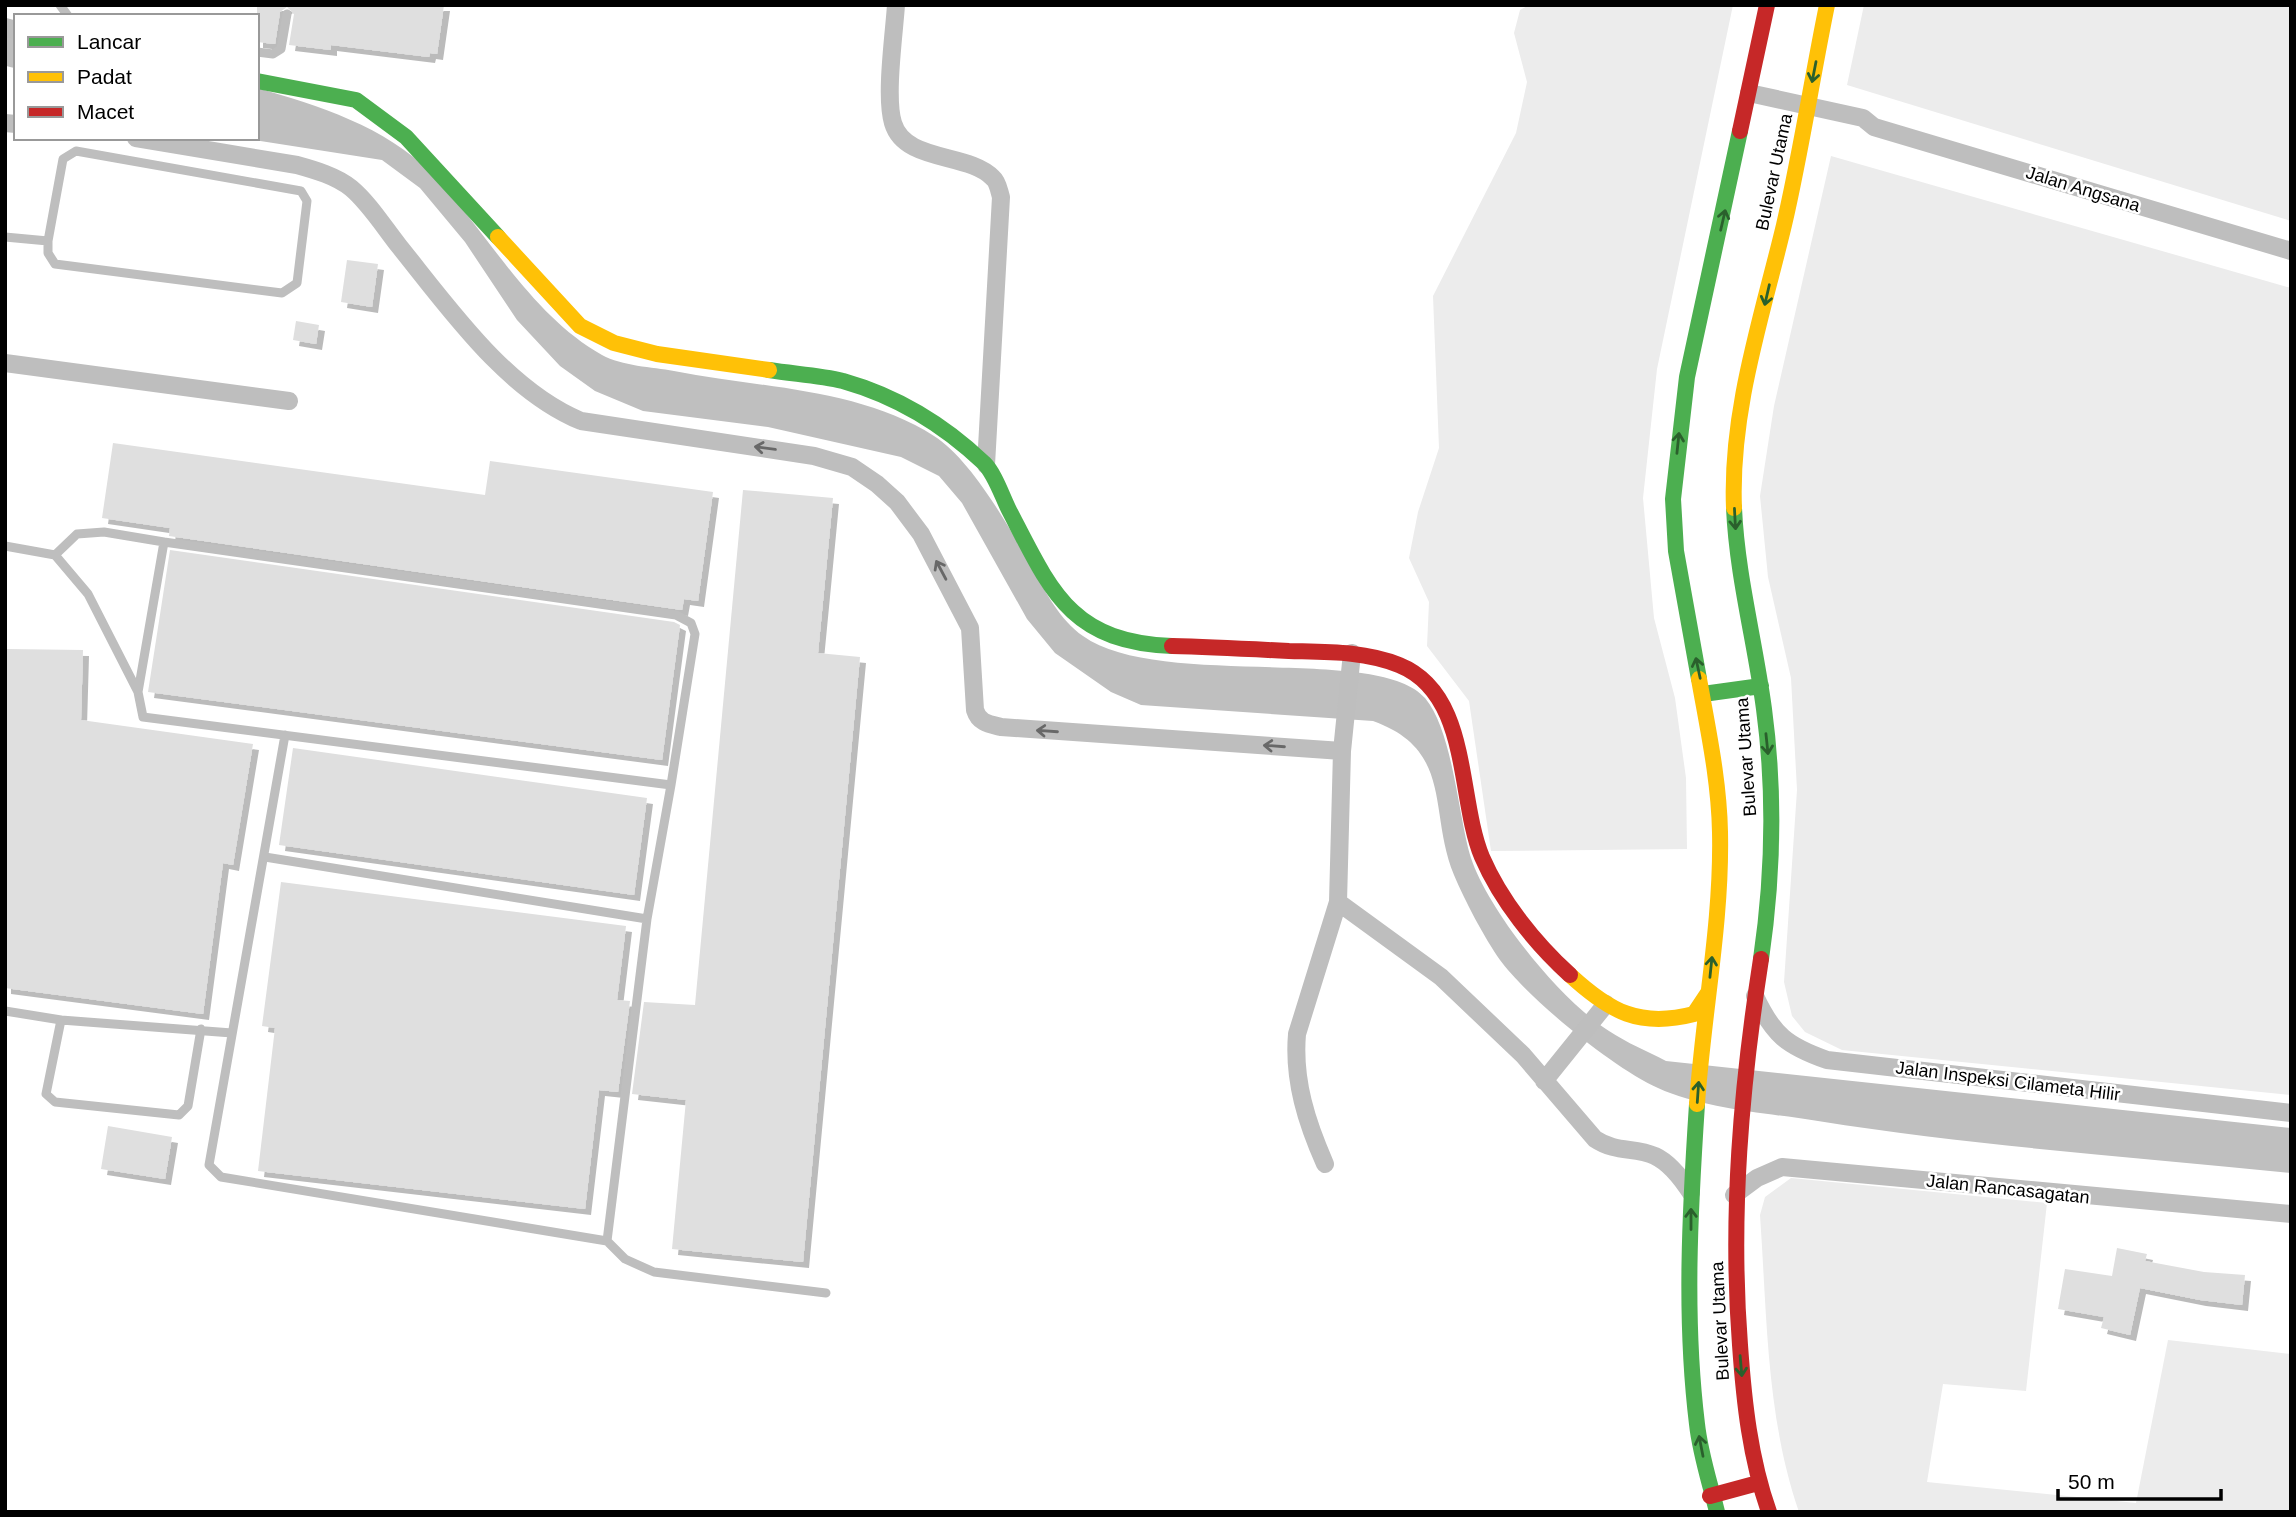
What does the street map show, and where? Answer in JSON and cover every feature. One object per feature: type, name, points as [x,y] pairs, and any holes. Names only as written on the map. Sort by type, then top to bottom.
[{"type":"main road","name":"Bulevar Utama","points":[[1717,1512],[1710,1496],[1697,1425],[1690,1305],[1691,1193],[1702,1035],[1718,892],[1720,833],[1716,777],[1676,551],[1674,487],[1687,377],[1767,5]]},
{"type":"main road","name":"Bulevar Utama","points":[[1769,1512],[1758,1483],[1744,1406],[1734,1195],[1749,1039],[1769,885],[1770,773],[1761,686],[1737,557],[1734,500],[1736,448],[1745,388],[1813,109],[1827,5]]},
{"type":"main road","points":[[259,81],[356,100],[406,136],[580,326],[614,343],[657,355],[842,381],[878,392],[916,409],[986,465],[1045,579],[1077,618],[1111,635],[1149,645],[1351,661],[1378,658],[1410,670],[1435,691],[1455,742],[1481,854],[1499,890],[1526,926],[1601,1010],[1669,1021],[1694,1014],[1708,993]]},
{"type":"main road","points":[[1703,694],[1761,686]]},
{"type":"main road","points":[[1710,1496],[1758,1483]]},
{"type":"street","points":[[896,5],[890,111],[896,132],[912,145],[984,170],[995,179],[1001,197],[986,465]]},
{"type":"street","name":"Jalan Angsana","points":[[1749,93],[1813,109],[1826,118],[1862,128],[1874,127],[2291,251]]},
{"type":"street","points":[[148,140],[297,165],[320,172],[350,188],[466,329],[556,411],[581,421],[814,456],[852,467],[877,484],[921,534],[963,612],[973,640],[975,710],[978,718],[985,723],[1001,727],[1342,751]]},
{"type":"street","points":[[5,363],[289,401]]},
{"type":"street","points":[[1325,1164],[1304,1115],[1296,1047],[1297,1034],[1341,905],[1342,751],[1351,661]]},
{"type":"street","points":[[1341,905],[1441,977],[1523,1055],[1595,1139],[1609,1149],[1655,1156],[1679,1175],[1691,1193]]},
{"type":"street","name":"Jalan Inspeksi Cilameta Hilir","points":[[1755,996],[1768,1024],[1794,1048],[1827,1060],[2291,1113]]},
{"type":"street","points":[[1544,1080],[1601,1010]]},
{"type":"street","name":"Jalan Rancasagatan","points":[[1734,1195],[1757,1178],[1782,1167],[2291,1214]]},
{"type":"lane","points":[[259,52],[273,54],[281,49],[287,14]]},
{"type":"lane","points":[[76,151],[301,191],[307,201],[297,283],[282,293],[55,264],[48,253],[48,241],[63,159],[76,151]]},
{"type":"lane","points":[[5,237],[48,241]]},
{"type":"lane","points":[[55,555],[78,534],[104,532],[676,615],[691,623],[695,634],[647,919],[607,1241]]},
{"type":"lane","points":[[138,692],[164,542]]},
{"type":"lane","points":[[5,546],[55,555],[88,594],[138,692],[143,717],[671,785]]},
{"type":"lane","points":[[285,735],[265,857],[208,1155],[209,1165],[221,1177],[607,1241],[625,1259],[654,1272],[826,1293]]},
{"type":"lane","points":[[265,857],[647,919]]},
{"type":"lane","points":[[5,1011],[61,1020],[232,1033]]},
{"type":"lane","points":[[61,1020],[46,1094],[49,1099],[55,1102],[179,1115],[188,1106],[201,1029]]},
{"type":"shaded area","points":[[1529,5],[1733,5],[1657,369],[1643,498],[1654,618],[1675,698],[1686,778],[1687,849],[1491,851],[1469,701],[1427,646],[1429,602],[1409,558],[1418,512],[1439,448],[1433,296],[1516,133],[1527,82],[1514,33],[1520,10]]},
{"type":"shaded area","points":[[1864,5],[2291,5],[2291,221],[1847,85]]},
{"type":"shaded area","points":[[259,89],[350,120],[372,130],[413,157],[452,196],[510,271],[552,318],[602,355],[637,366],[841,399],[905,420],[934,436],[962,461],[976,478],[1002,516],[1055,606],[1067,622],[1083,636],[1117,652],[1162,661],[1363,673],[1400,682],[1425,698],[1442,731],[1471,858],[1493,904],[1529,954],[1570,999],[1590,1017],[1623,1039],[1666,1061],[2291,1128],[2291,1173],[1995,1144],[1758,1113],[1695,1101],[1639,1078],[1573,1031],[1531,994],[1500,960],[1475,919],[1454,875],[1446,851],[1434,785],[1427,766],[1416,748],[1399,733],[1373,721],[1141,705],[1111,692],[1055,653],[1027,619],[962,503],[939,476],[901,457],[768,427],[643,411],[595,391],[560,366],[517,320],[465,242],[420,188],[382,160],[255,140],[259,140]]},
{"type":"shaded area","points":[[1831,156],[2291,288],[2291,1095],[1842,1050],[1805,1032],[1792,1016],[1784,982],[1797,790],[1791,678],[1768,577],[1760,496],[1774,406]]},
{"type":"shaded area","points":[[1791,1178],[2047,1203],[2026,1391],[1943,1384],[1927,1482],[2136,1503],[2168,1340],[2291,1354],[2291,1512],[1799,1512],[1788,1476],[1774,1402],[1760,1215],[1765,1197]]},
{"type":"building","points":[[257,5],[444,5],[437,54],[430,53],[429,57],[331,45],[331,50],[289,45],[294,14],[287,7],[280,12],[275,44],[259,42]]},
{"type":"building","points":[[347,260],[378,264],[372,307],[341,302]]},
{"type":"building","points":[[296,321],[319,325],[316,344],[293,340]]},
{"type":"building","points":[[113,443],[485,495],[490,461],[713,492],[698,601],[684,599],[682,610],[169,536],[170,528],[102,518]]},
{"type":"building","points":[[743,490],[833,498],[818,653],[860,657],[803,1262],[672,1249],[686,1100],[632,1094],[644,1002],[695,1005]]},
{"type":"building","points":[[170,550],[674,622],[680,625],[662,760],[148,692]]},
{"type":"building","points":[[7,649],[83,650],[81,720],[253,744],[233,865],[223,863],[203,1014],[5,988]]},
{"type":"building","points":[[293,748],[647,798],[634,895],[279,845]]},
{"type":"building","points":[[281,882],[626,926],[617,1000],[630,1001],[618,1092],[599,1090],[585,1209],[258,1171],[275,1028],[262,1026]]},
{"type":"building","points":[[108,1126],[172,1137],[165,1179],[101,1169]]},
{"type":"building","points":[[2117,1248],[2147,1254],[2145,1261],[2204,1272],[2245,1275],[2242,1305],[2140,1288],[2130,1335],[2101,1328],[2104,1317],[2058,1309],[2065,1269],[2112,1276]]},
{"type":"waterway","points":[[5,46],[14,48]]},
{"type":"traffic: fast","points":[[259,81],[356,100],[406,137],[498,237]]},
{"type":"traffic: fast","points":[[1699,679],[1676,551],[1673,499],[1687,377],[1740,131]]},
{"type":"traffic: fast","points":[[769,370],[834,379],[863,387],[936,424],[969,449],[988,468],[1038,565],[1068,607],[1087,623],[1109,634],[1137,642],[1172,646]]},
{"type":"traffic: fast","points":[[1734,508],[1739,559],[1764,709],[1770,771],[1770,865],[1761,959]]},
{"type":"traffic: fast","points":[[1703,694],[1761,686]]},
{"type":"traffic: fast","points":[[1697,1104],[1690,1224],[1689,1304],[1698,1435],[1717,1512]]},
{"type":"traffic: slow","points":[[1734,508],[1734,472],[1742,400],[1790,198],[1827,5]]},
{"type":"traffic: slow","points":[[498,237],[580,326],[614,343],[657,354],[769,370]]},
{"type":"traffic: slow","points":[[1697,1104],[1720,866],[1715,774],[1699,679]]},
{"type":"traffic: slow","points":[[1570,975],[1599,999],[1627,1014],[1642,1018],[1675,1018],[1694,1014],[1708,993]]},
{"type":"traffic: jam","points":[[1740,131],[1767,5]]},
{"type":"traffic: jam","points":[[1172,646],[1359,655],[1386,660],[1422,679],[1439,699],[1450,723],[1458,749],[1474,833],[1482,857],[1499,890],[1520,920],[1570,975]]},
{"type":"traffic: jam","points":[[1761,959],[1743,1104],[1736,1248],[1746,1409],[1757,1471],[1769,1512]]},
{"type":"traffic: jam","points":[[1710,1496],[1758,1483]]}]
